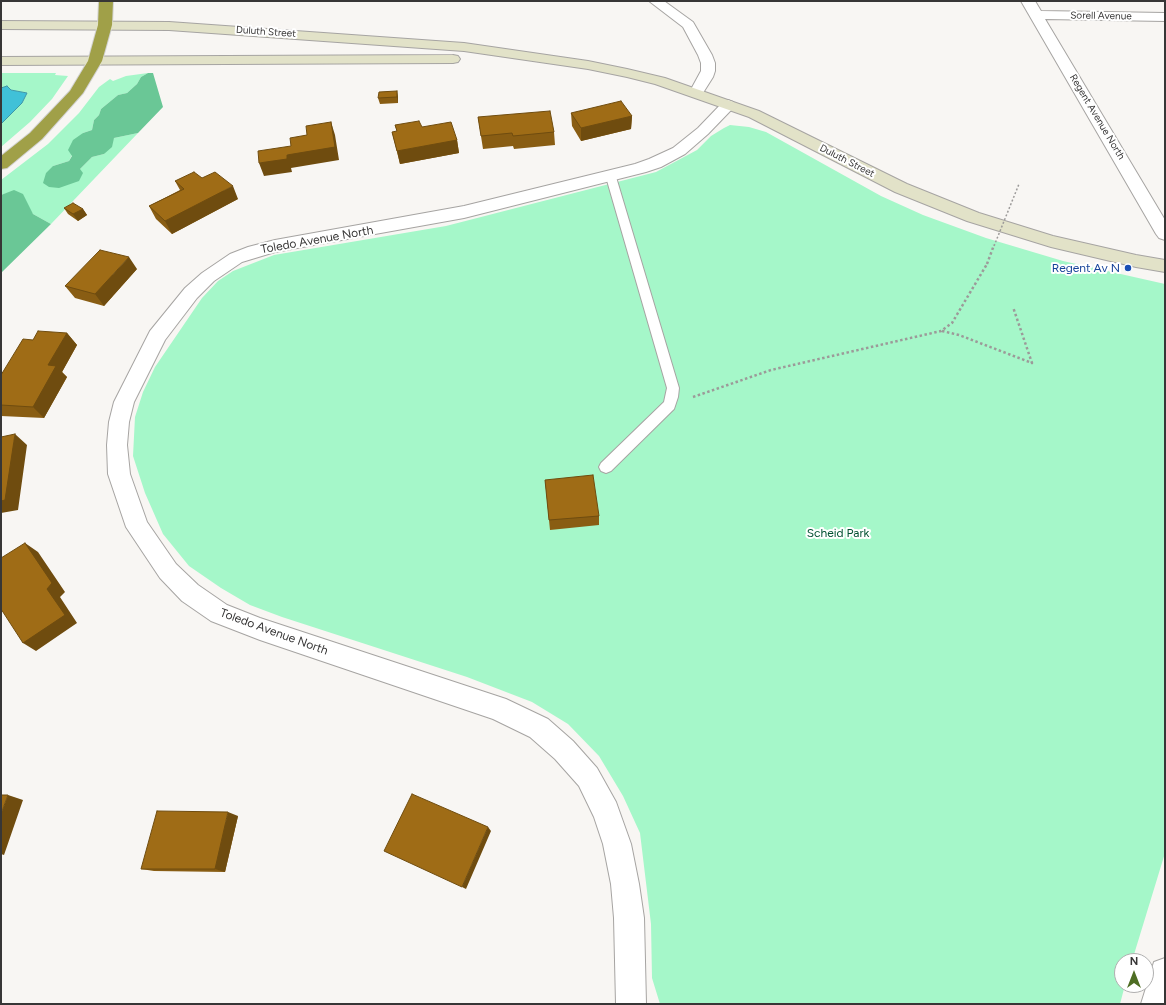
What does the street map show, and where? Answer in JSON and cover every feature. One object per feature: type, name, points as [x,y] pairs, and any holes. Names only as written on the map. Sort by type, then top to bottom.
[{"type":"highway","points":[[1,164],[36,136],[76,93],[95,61],[105,25],[106,1]]},
{"type":"street","points":[[656,1],[688,25],[705,55],[708,63],[708,71],[696,93]]},
{"type":"street","name":"Regent Avenue North","points":[[1028,1],[1165,234]]},
{"type":"street","name":"Sorell Avenue","points":[[1036,15],[1165,17]]},
{"type":"street","name":"Duluth Street","points":[[1,24],[169,26],[464,47],[530,58],[588,65],[627,73],[660,81],[754,114],[901,188],[973,217],[1051,241],[1136,261],[1165,266]]},
{"type":"street","name":"Duluth Street","points":[[1,61],[530,58]]},
{"type":"street","name":"Toledo Avenue North","points":[[631,1004],[629,918],[625,884],[617,844],[606,812],[588,777],[564,750],[539,728],[497,708],[260,629],[219,613],[190,593],[168,571],[153,552],[137,527],[119,474],[117,444],[119,422],[124,402],[157,336],[191,293],[208,277],[236,258],[254,251],[275,246],[464,212],[611,176],[655,163],[679,151],[707,127],[728,105]]},
{"type":"street","points":[[1156,1004],[1165,973]]},
{"type":"lane","points":[[606,467],[621,450],[669,405],[672,397],[670,378],[611,176]]},
{"type":"path","points":[[669,405],[771,370],[941,331],[952,323],[987,264],[1019,184]]},
{"type":"path","points":[[941,331],[959,335],[1032,363],[1013,307]]},
{"type":"green space","points":[[1,73],[56,73],[55,75],[68,76],[52,99],[30,122],[1,147],[1,124],[22,103],[27,93],[11,90],[7,86],[1,88]]},
{"type":"green space","points":[[148,73],[141,77],[137,84],[127,93],[118,95],[101,109],[99,115],[94,120],[92,130],[83,133],[69,161],[53,166],[80,169],[92,157],[104,154],[114,138],[138,133],[51,224],[33,214],[14,191],[1,195],[1,180],[48,144],[79,113],[99,87],[110,79],[113,81],[126,76]]},
{"type":"green space","points":[[148,73],[153,73],[163,107],[138,133],[114,138],[112,147],[104,154],[92,157],[80,169],[83,173],[79,181],[59,188],[49,187],[43,183],[46,173],[53,166],[69,161],[72,156],[68,150],[73,140],[83,133],[92,130],[94,120],[99,115],[101,109],[118,95],[127,93],[137,84],[141,77]]},
{"type":"green space","name":"Scheid Park","points":[[730,125],[749,127],[766,132],[881,196],[923,215],[986,238],[1063,261],[1165,284],[1165,853],[1134,953],[1114,953],[1114,993],[1123,993],[1120,1004],[660,1004],[652,978],[651,924],[640,833],[623,796],[599,756],[568,724],[532,702],[467,677],[282,617],[250,605],[221,588],[189,566],[163,534],[145,493],[133,456],[135,417],[143,392],[155,367],[202,298],[218,281],[233,271],[274,255],[446,226],[656,172],[697,150],[711,136]]},
{"type":"green space","points":[[14,190],[23,194],[33,214],[51,224],[1,273],[1,195]]},
{"type":"water","points":[[7,86],[11,90],[27,93],[22,103],[1,124],[1,88]]},
{"type":"building","points":[[397,91],[397,97],[378,98],[379,92]]},
{"type":"building","points":[[621,101],[632,116],[581,128],[571,113]]},
{"type":"building","points":[[550,111],[554,132],[513,136],[512,133],[481,136],[478,117]]},
{"type":"building","points":[[419,121],[422,127],[451,122],[457,140],[397,151],[392,132],[397,131],[395,125]]},
{"type":"building","points":[[331,122],[335,147],[287,155],[287,159],[259,163],[258,151],[291,146],[290,138],[307,135],[306,126]]},
{"type":"building","points":[[194,172],[202,178],[215,172],[233,186],[165,221],[149,206],[184,189],[175,181]]},
{"type":"building","points":[[73,203],[83,209],[73,214],[64,208]]},
{"type":"building","points":[[100,250],[129,257],[95,294],[65,286]]},
{"type":"building","points":[[38,331],[67,333],[48,365],[56,366],[33,407],[1,405],[1,375],[23,339],[33,340]]},
{"type":"building","points":[[15,434],[5,500],[1,501],[1,437]]},
{"type":"building","points":[[593,475],[599,516],[549,520],[545,480]]},
{"type":"building","points":[[25,543],[52,583],[47,589],[65,615],[23,643],[1,609],[1,558]]},
{"type":"building","points":[[412,794],[488,827],[462,887],[384,851]]},
{"type":"building","points":[[1,795],[8,795],[1,814]]},
{"type":"building","points":[[157,811],[228,812],[215,869],[141,869]]},
{"type":"place","name":"Regent Av N","points":[[1128,268]]}]
